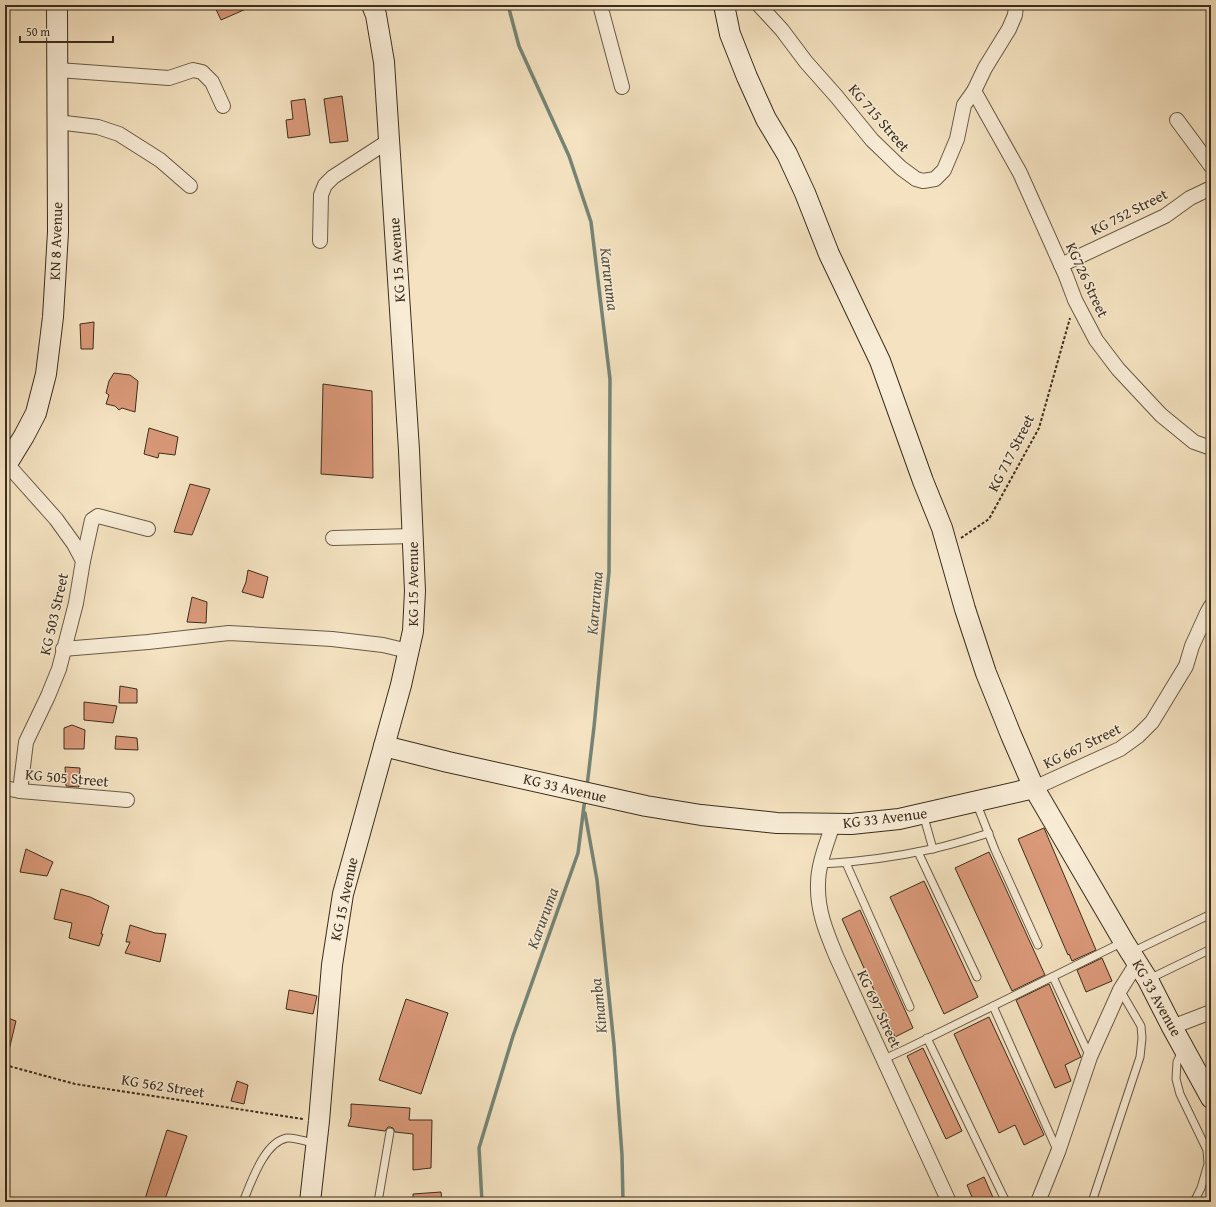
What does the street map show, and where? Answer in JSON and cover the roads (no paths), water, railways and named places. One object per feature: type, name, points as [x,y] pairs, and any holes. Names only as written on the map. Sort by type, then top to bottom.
[{"type":"main road","name":"KN 8 Avenue","points":[[6,466],[36,413],[46,374],[53,317],[58,232],[57,5]]},
{"type":"main road","name":"KG 15 Avenue","points":[[310,1202],[319,1121],[332,965],[343,894],[384,746],[413,631],[415,591],[410,450],[390,140],[384,62],[376,15],[372,5]]},
{"type":"main road","points":[[724,5],[730,34],[747,77],[766,119],[787,154],[805,193],[829,254],[880,361],[923,481],[942,528],[965,609],[986,673],[1034,788]]},
{"type":"main road","name":"KG 33 Avenue","points":[[384,746],[448,762],[646,806],[701,815],[777,823],[851,824],[899,819],[1034,788],[1148,980],[1211,1098]]},
{"type":"street","points":[[600,5],[622,87]]},
{"type":"street","name":"KG 715 Street","points":[[759,5],[782,30],[806,62],[872,140],[900,168],[916,179],[923,181],[935,179],[944,170],[957,140],[964,105],[974,91],[985,68],[1009,29],[1015,15],[1016,5]]},
{"type":"street","points":[[58,70],[169,78],[193,70],[202,72],[212,82],[224,106]]},
{"type":"street","name":"KG726 Street","points":[[974,91],[1020,173],[1075,300],[1096,340],[1118,369],[1161,415],[1181,433],[1194,442],[1211,448]]},
{"type":"street","points":[[1177,120],[1211,166]]},
{"type":"street","points":[[58,122],[98,127],[119,134],[160,160],[190,186]]},
{"type":"street","points":[[320,241],[321,194],[324,186],[333,177],[390,140]]},
{"type":"street","name":"KG 752 Street","points":[[1061,265],[1165,216],[1190,198],[1211,188]]},
{"type":"street","name":"KG 503 Street","points":[[6,466],[56,519],[74,544],[83,561],[76,603],[56,676],[26,742],[20,791]]},
{"type":"street","points":[[83,561],[92,520],[98,516],[148,529]]},
{"type":"street","points":[[333,538],[413,536]]},
{"type":"street","name":"KG 667 Street","points":[[1034,788],[1120,749],[1138,736],[1152,722],[1186,666],[1192,646],[1211,606]]},
{"type":"street","points":[[63,649],[229,633],[346,640],[383,645],[408,651]]},
{"type":"street","name":"KG 505 Street","points":[[5,788],[20,791],[127,800]]},
{"type":"street","name":"KG 697 Street","points":[[833,824],[821,864],[818,884],[822,920],[837,958],[948,1202]]},
{"type":"street","points":[[1038,1202],[1058,1152],[1090,1057],[1120,990],[1131,952]]},
{"type":"street","points":[[1172,1027],[1211,1012]]},
{"type":"lane","points":[[976,802],[988,833],[1038,945]]},
{"type":"lane","points":[[922,814],[933,849]]},
{"type":"lane","points":[[821,864],[846,863],[898,856],[933,849],[988,833]]},
{"type":"lane","points":[[918,852],[977,977]]},
{"type":"lane","points":[[846,863],[910,1007]]},
{"type":"lane","points":[[884,1059],[1053,978],[1131,952],[1211,914]]},
{"type":"lane","points":[[1148,980],[1211,949]]},
{"type":"lane","points":[[1053,978],[1090,1057]]},
{"type":"lane","points":[[1092,1202],[1140,1057],[1142,1038],[1141,1026],[1120,990]]},
{"type":"lane","points":[[993,1006],[1058,1152]]},
{"type":"lane","points":[[927,1038],[1006,1202]]},
{"type":"lane","points":[[1183,1047],[1177,1062],[1176,1079],[1180,1094],[1207,1150],[1208,1164],[1201,1188],[1194,1202]]},
{"type":"lane","points":[[378,1202],[390,1132]]},
{"type":"lane","points":[[243,1202],[254,1176],[269,1149],[278,1141],[288,1138],[316,1144]]},
{"type":"waterway","name":"Karuruma","points":[[508,5],[519,46],[569,156],[591,222],[610,379],[609,572],[587,786]]},
{"type":"waterway","name":"Karuruma","points":[[482,1202],[479,1148],[513,1036],[578,853],[585,798]]},
{"type":"waterway","name":"Kinamba","points":[[585,813],[597,880],[614,1045],[622,1155],[623,1202]]}]
